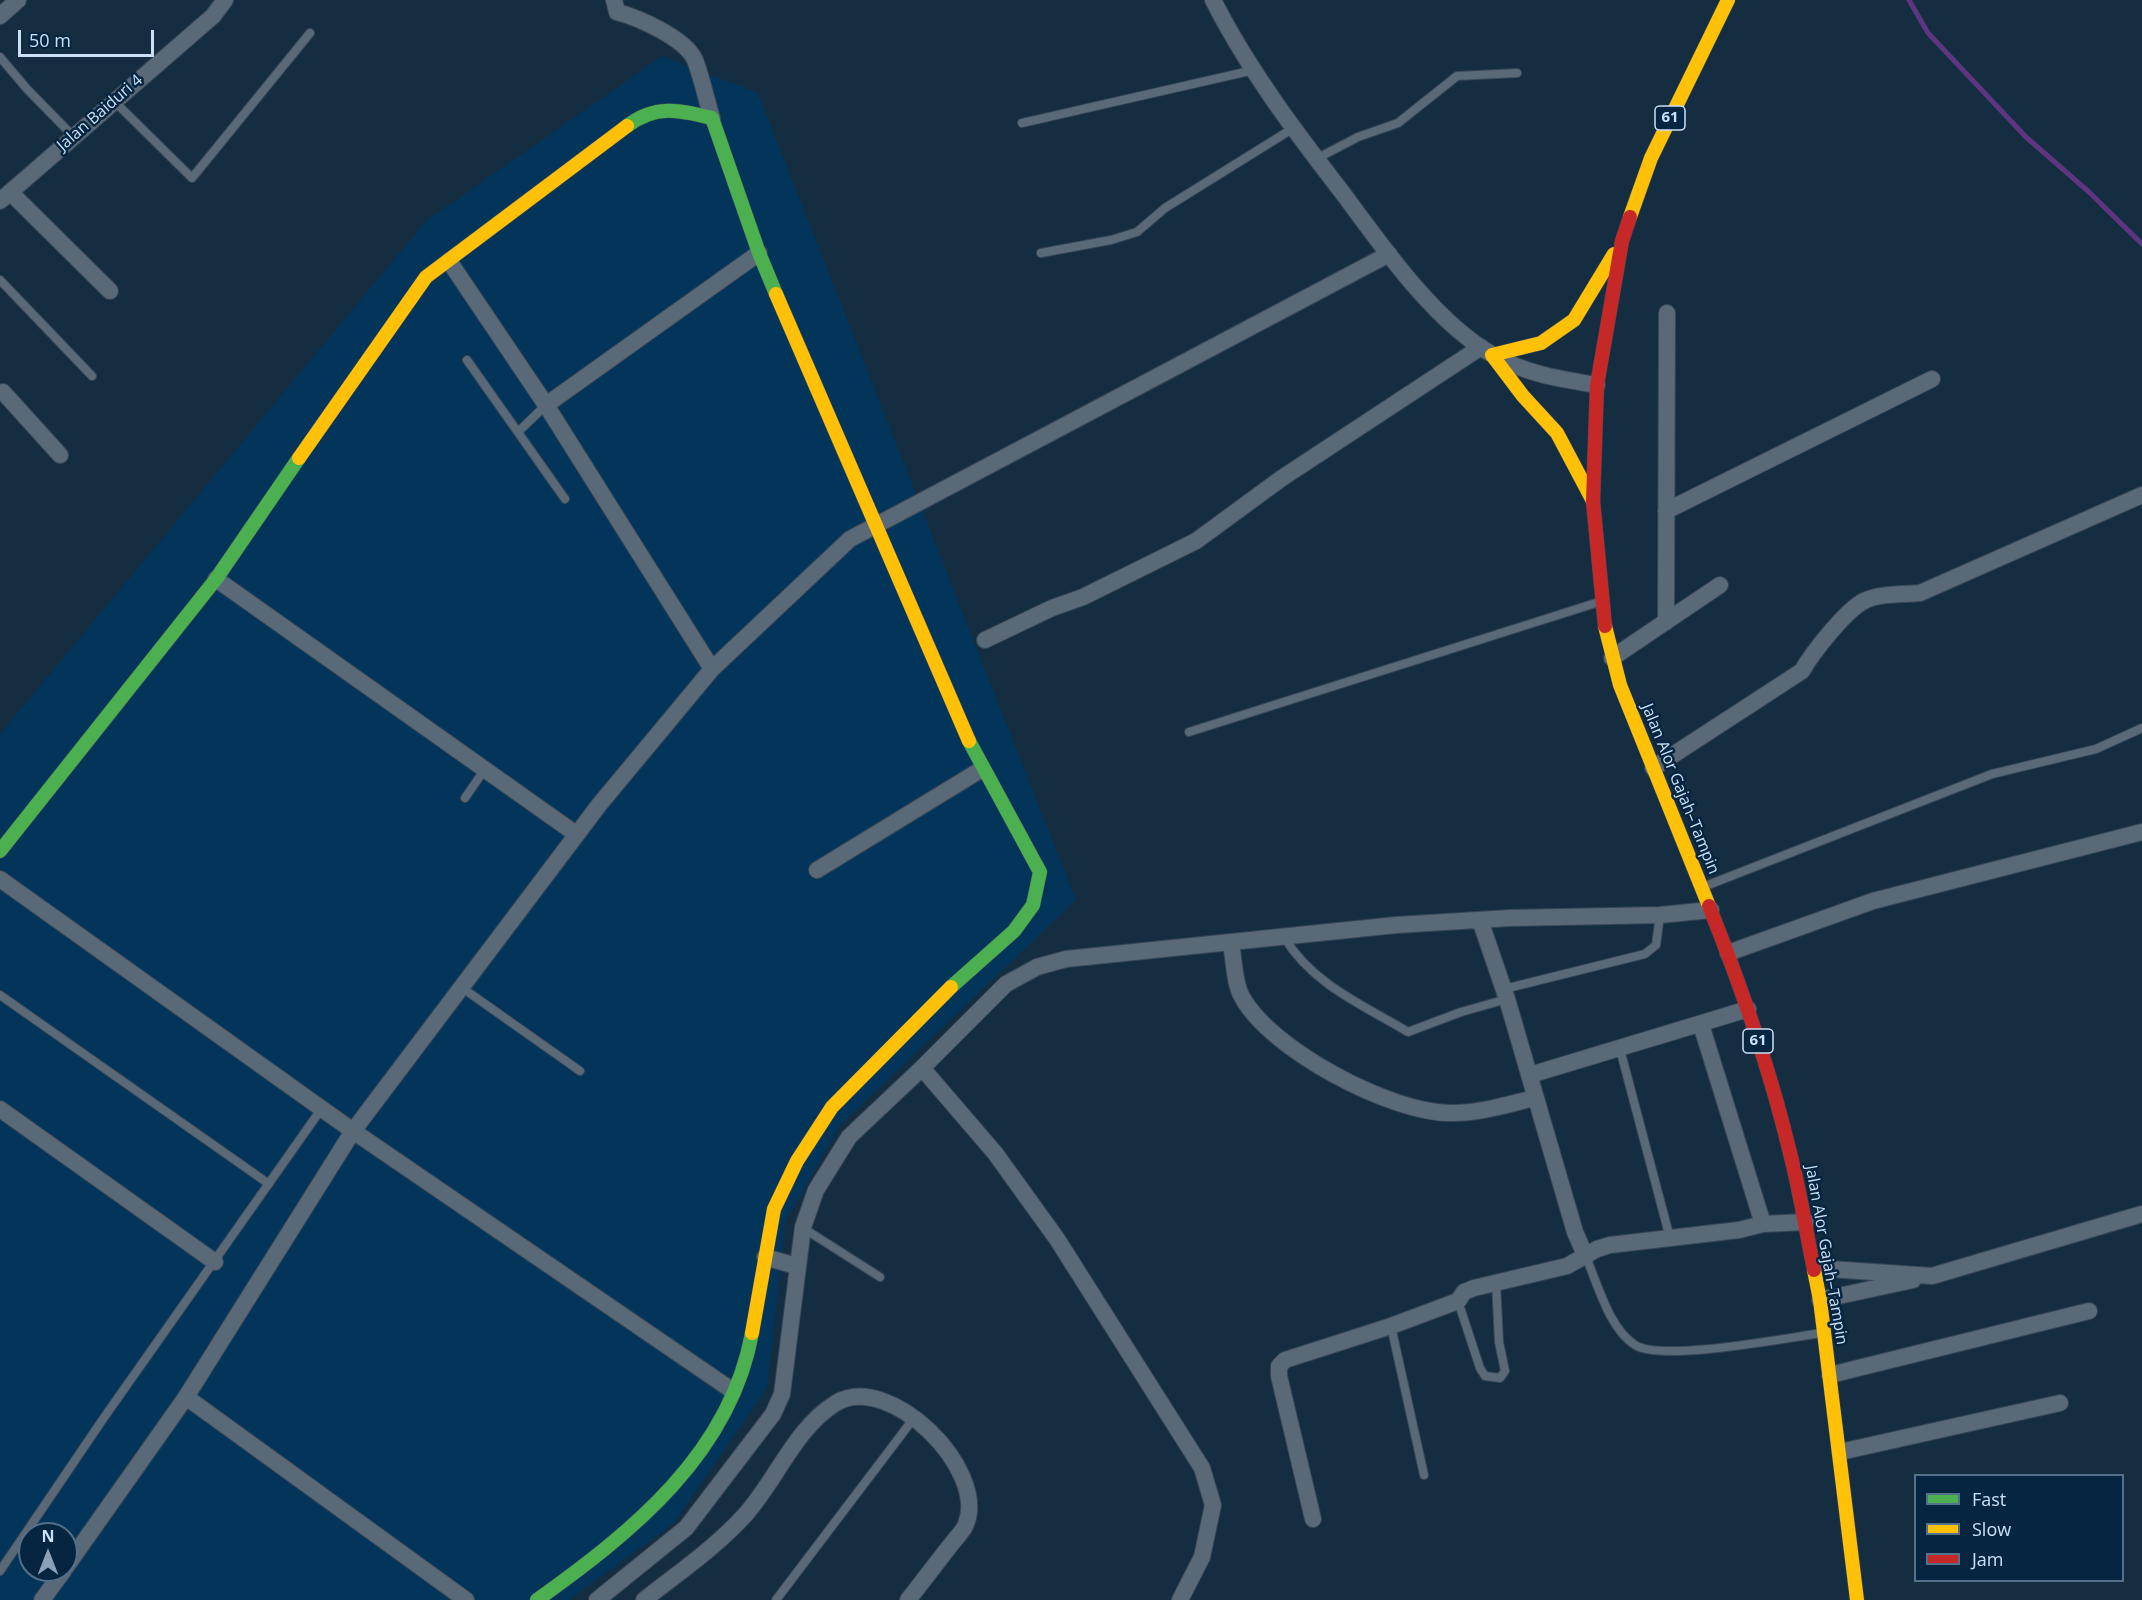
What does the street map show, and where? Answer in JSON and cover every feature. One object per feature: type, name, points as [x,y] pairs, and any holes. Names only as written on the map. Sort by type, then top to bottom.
[{"type":"street","points":[[0,16],[18,0]]},
{"type":"street","name":"Jalan Baiduri 4","points":[[5,196],[213,16],[225,0]]},
{"type":"street","points":[[537,1600],[579,1570],[662,1500],[722,1422],[747,1360],[774,1209],[797,1161],[832,1107],[897,1039],[981,958],[1014,931],[1033,905],[1040,872],[982,769],[939,678],[759,253],[712,118],[694,58],[677,41],[653,26],[617,12],[614,0]]},
{"type":"street","points":[[1213,0],[1292,129],[1389,255],[1459,332],[1486,351],[1534,374],[1597,385]]},
{"type":"street","name":"Jalan Alor Gajah–Tampin","points":[[1728,0],[1651,158],[1622,241],[1597,385],[1593,501],[1602,600],[1612,658],[1653,768],[1728,953],[1780,1113],[1815,1268],[1857,1600]]},
{"type":"street","points":[[0,851],[216,579],[350,382],[426,277],[643,114],[679,110],[712,118]]},
{"type":"street","points":[[5,196],[110,291]]},
{"type":"street","points":[[985,640],[1052,608],[1083,597],[1196,542],[1282,478],[1486,351],[1541,343],[1574,320],[1622,241]]},
{"type":"street","points":[[546,405],[759,253]]},
{"type":"street","points":[[78,1550],[186,1397],[353,1131],[576,834],[712,669],[850,539],[1389,255]]},
{"type":"street","points":[[449,261],[546,405],[712,669]]},
{"type":"street","points":[[1666,622],[1667,313]]},
{"type":"street","points":[[1486,351],[1557,433],[1593,501]]},
{"type":"street","points":[[1666,512],[1932,379]]},
{"type":"street","points":[[1,392],[60,455]]},
{"type":"street","points":[[1653,768],[1802,671],[1810,658],[1850,611],[1865,600],[1882,596],[1920,593],[2142,495]]},
{"type":"street","points":[[216,579],[576,834]]},
{"type":"street","points":[[1612,658],[1720,585]]},
{"type":"street","points":[[817,870],[982,769]]},
{"type":"street","points":[[1728,953],[1873,901],[2142,832]]},
{"type":"street","points":[[0,879],[353,1131],[733,1391]]},
{"type":"street","points":[[597,1600],[686,1528],[773,1414],[782,1394],[802,1227],[816,1190],[849,1137],[1006,984],[1037,967],[1066,959],[1231,944],[1396,925],[1480,920],[1660,915],[1711,910]]},
{"type":"street","points":[[1480,920],[1506,994],[1575,1232],[1586,1257]]},
{"type":"street","points":[[1231,944],[1241,996],[1262,1024],[1305,1058],[1383,1098],[1423,1111],[1452,1114],[1535,1098]]},
{"type":"street","points":[[1530,1075],[1748,1009]]},
{"type":"street","points":[[1702,1023],[1763,1224]]},
{"type":"street","points":[[922,1068],[995,1153],[1057,1239],[1202,1468],[1213,1505],[1202,1557],[1180,1600]]},
{"type":"street","points":[[0,1109],[215,1262]]},
{"type":"street","points":[[1820,1300],[1932,1276],[2142,1214]]},
{"type":"street","points":[[1313,1519],[1279,1376],[1279,1366],[1285,1360],[1391,1326],[1458,1301],[1464,1292],[1474,1288],[1567,1266],[1597,1249],[1610,1245],[1739,1230],[1763,1224],[1806,1222]]},
{"type":"street","points":[[765,1257],[796,1266]]},
{"type":"street","points":[[1815,1268],[1932,1276]]},
{"type":"street","points":[[1830,1375],[2090,1311]]},
{"type":"street","points":[[644,1600],[716,1544],[746,1514],[815,1420],[837,1402],[860,1395],[878,1400],[914,1418],[936,1438],[957,1467],[969,1497],[966,1524],[908,1600]]},
{"type":"street","points":[[186,1397],[466,1600]]},
{"type":"street","points":[[1840,1452],[2060,1403]]},
{"type":"street","points":[[42,1600],[55,1582]]},
{"type":"lane","points":[[114,101],[192,178],[310,33]]},
{"type":"lane","points":[[0,57],[27,89],[74,137]]},
{"type":"lane","points":[[1022,123],[1254,70]]},
{"type":"lane","points":[[1316,159],[1358,137],[1398,123],[1456,76],[1517,74]]},
{"type":"lane","points":[[1041,253],[1111,240],[1137,232],[1165,208],[1292,129]]},
{"type":"lane","points":[[0,280],[92,376]]},
{"type":"lane","points":[[467,360],[565,499]]},
{"type":"lane","points":[[519,431],[546,405]]},
{"type":"lane","points":[[1189,732],[1602,600]]},
{"type":"lane","points":[[1702,887],[1992,774],[2096,748],[2142,728]]},
{"type":"lane","points":[[465,798],[485,769]]},
{"type":"lane","points":[[1284,937],[1297,960],[1323,982],[1408,1032],[1506,994],[1645,954],[1656,945],[1660,915]]},
{"type":"lane","points":[[461,987],[580,1071]]},
{"type":"lane","points":[[0,995],[269,1184]]},
{"type":"lane","points":[[1620,1049],[1670,1238]]},
{"type":"lane","points":[[0,1571],[109,1410],[322,1108]]},
{"type":"lane","points":[[802,1227],[880,1277]]},
{"type":"lane","points":[[1586,1257],[1620,1331],[1637,1346],[1674,1352],[1825,1333]]},
{"type":"lane","points":[[1458,1301],[1480,1368],[1485,1376],[1500,1378],[1505,1371],[1498,1341],[1496,1282]]},
{"type":"lane","points":[[1391,1326],[1424,1475]]},
{"type":"lane","points":[[776,1600],[914,1418]]},
{"type":"shaded area","points":[[662,56],[758,93],[1076,900],[840,1125],[786,1220],[767,1388],[674,1523],[569,1600],[0,1600],[0,734],[426,221]]},
{"type":"waterway","points":[[1909,0],[1928,33],[2026,137],[2089,192],[2142,244]]},
{"type":"traffic: fast","points":[[627,126],[648,114],[668,111],[712,118],[759,253],[776,294]]},
{"type":"traffic: fast","points":[[0,851],[216,579],[299,458]]},
{"type":"traffic: fast","points":[[951,987],[1014,931],[1033,905],[1040,872],[969,741]]},
{"type":"traffic: fast","points":[[537,1600],[608,1547],[641,1518],[672,1486],[699,1453],[722,1416],[740,1376],[752,1333]]},
{"type":"traffic: slow","points":[[1630,217],[1651,158],[1728,0]]},
{"type":"traffic: slow","points":[[299,458],[426,277],[627,126]]},
{"type":"traffic: slow","points":[[1593,501],[1557,433],[1523,396],[1492,355],[1541,343],[1574,320],[1614,254]]},
{"type":"traffic: slow","points":[[776,294],[969,741]]},
{"type":"traffic: slow","points":[[1605,626],[1620,685],[1709,906]]},
{"type":"traffic: slow","points":[[752,1333],[774,1209],[797,1161],[832,1107],[951,987]]},
{"type":"traffic: slow","points":[[1814,1270],[1820,1300],[1857,1600]]},
{"type":"traffic: jam","points":[[1605,626],[1593,501],[1597,385],[1622,241],[1630,217]]},
{"type":"traffic: jam","points":[[1709,906],[1743,997],[1773,1090],[1794,1167],[1814,1270]]}]
